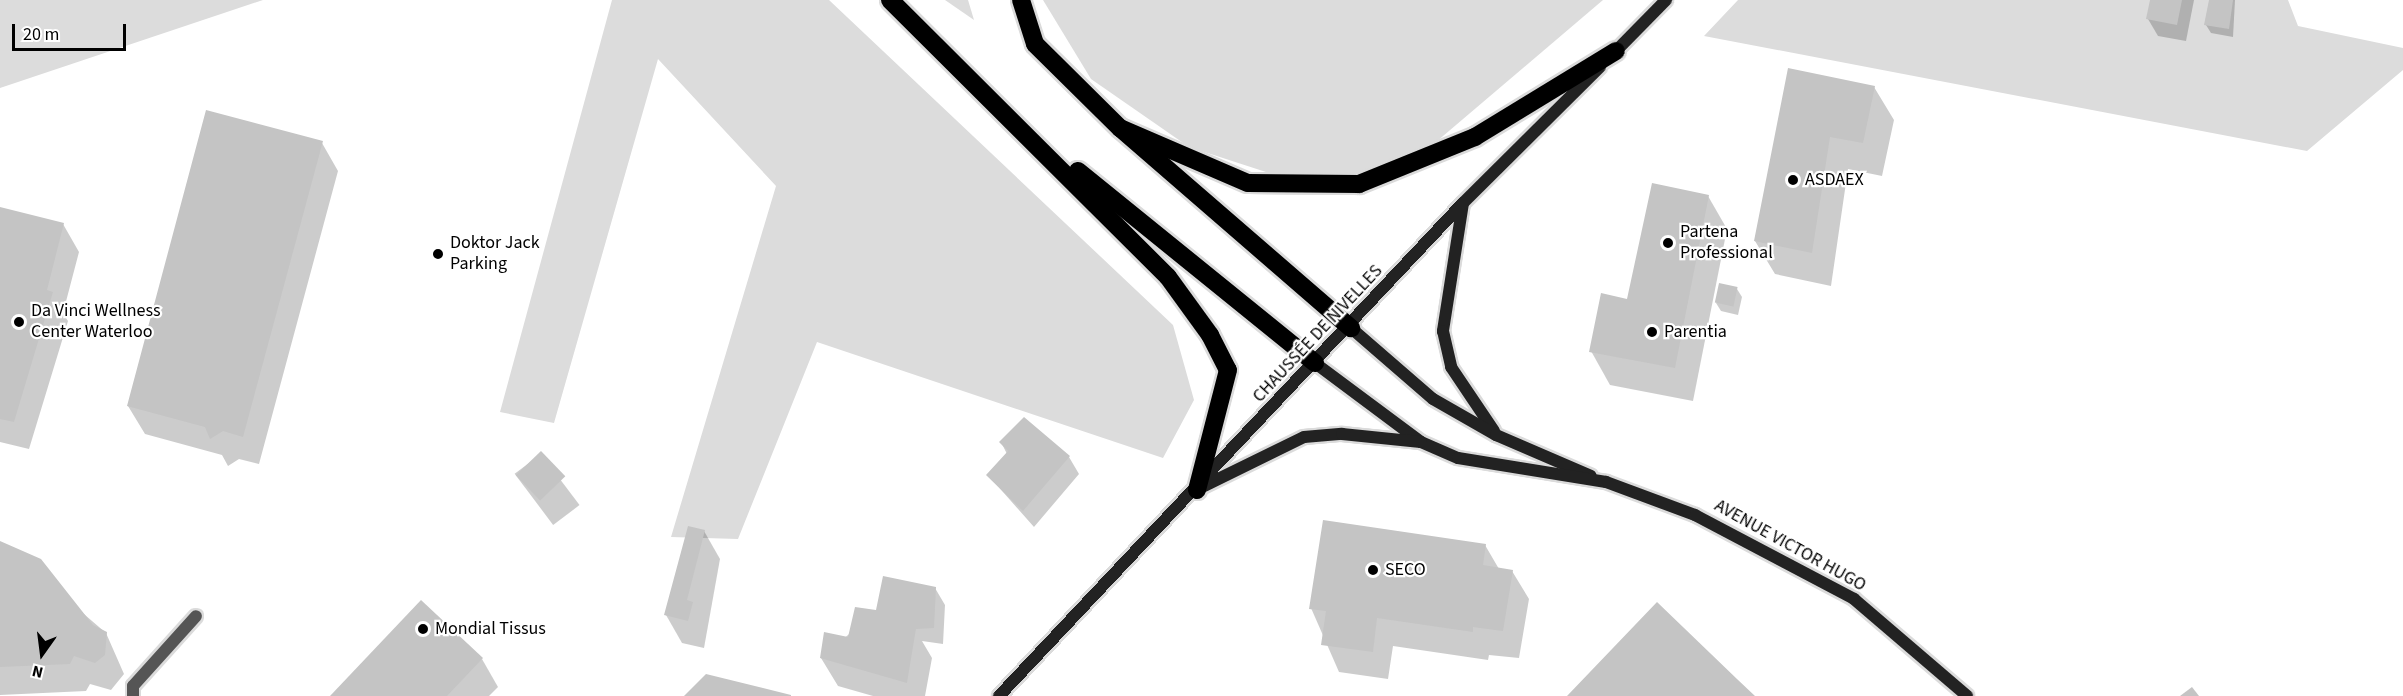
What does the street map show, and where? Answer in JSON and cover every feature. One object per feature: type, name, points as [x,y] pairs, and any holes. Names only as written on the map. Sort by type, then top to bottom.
[{"type":"highway","points":[[890,0],[1016,122],[1168,277],[1228,370],[1197,489]]},
{"type":"highway","points":[[1021,0],[1035,44],[1120,128],[1351,328]]},
{"type":"highway","points":[[1120,128],[1248,183],[1359,184],[1475,137],[1616,51]]},
{"type":"highway","points":[[1016,122],[1315,363]]},
{"type":"main road","name":"CHAUSSÉE DE NIVELLES","points":[[999,696],[1315,363],[1351,328],[1463,203],[1666,0]]},
{"type":"main road","points":[[1463,203],[1443,331],[1451,367],[1496,435]]},
{"type":"main road","name":"AVENUE VICTOR HUGO","points":[[1351,328],[1433,399],[1496,435],[1606,482],[1695,515],[1854,599],[1967,696]]},
{"type":"main road","name":"AVENUE VICTOR HUGO","points":[[1315,363],[1421,442],[1458,458],[1506,469],[1606,482]]},
{"type":"main road","name":"AVENUE VICTOR HUGO","points":[[1197,489],[1304,437],[1342,434],[1421,442]]},
{"type":"street","points":[[133,696],[134,686],[196,616]]},
{"type":"shaded area","points":[[0,0],[263,0],[0,88]]},
{"type":"shaded area","points":[[612,0],[829,0],[1173,325],[1194,400],[1163,458],[817,342],[738,539],[671,537],[776,186],[658,59],[554,423],[500,412]]},
{"type":"shaded area","points":[[945,0],[968,0],[974,20]]},
{"type":"shaded area","points":[[1043,0],[1603,0],[1436,142],[1354,175],[1266,172],[1189,147],[1091,79]]},
{"type":"shaded area","points":[[1738,0],[2288,0],[2298,26],[2403,48],[2403,70],[2307,151],[1704,36]]},
{"type":"building","points":[[2150,0],[2182,0],[2177,25],[2146,19]]},
{"type":"building","points":[[2209,0],[2233,0],[2229,29],[2204,25]]},
{"type":"building","points":[[1788,68],[1875,86],[1863,143],[1830,137],[1812,253],[1754,241]]},
{"type":"building","points":[[206,110],[323,141],[243,437],[223,431],[210,439],[205,427],[127,406]]},
{"type":"building","points":[[1652,183],[1709,195],[1675,368],[1589,352],[1601,293],[1627,299]]},
{"type":"building","name":"Da Vinci Wellness Center Waterloo","points":[[0,207],[64,223],[47,290],[53,292],[14,422],[0,419]]},
{"type":"building","points":[[1719,283],[1738,287],[1733,307],[1715,303]]},
{"type":"building","points":[[1024,417],[1070,456],[1023,511],[986,475],[1008,451],[999,442]]},
{"type":"building","points":[[541,451],[565,476],[540,500],[516,475]]},
{"type":"building","points":[[1323,520],[1486,544],[1483,565],[1513,570],[1503,631],[1473,627],[1473,632],[1377,618],[1373,652],[1321,645],[1326,611],[1309,609]]},
{"type":"building","points":[[688,526],[705,530],[687,600],[693,602],[688,621],[664,615]]},
{"type":"building","points":[[0,541],[41,559],[93,625],[107,632],[105,655],[95,663],[74,656],[70,664],[0,667]]},
{"type":"building","points":[[883,576],[936,587],[934,628],[916,629],[907,683],[820,658],[824,632],[848,637],[855,607],[876,610]]},
{"type":"building","name":"Mondial Tissus","points":[[421,600],[483,658],[447,696],[330,696]]},
{"type":"building","points":[[1657,602],[1737,679],[1755,696],[1567,696]]},
{"type":"building","points":[[706,674],[791,695],[791,696],[684,696]]},
{"type":"building","points":[[2192,687],[2199,696],[2180,696]]},
{"type":"place","name":"ASDAEX","points":[[1793,180]]},
{"type":"place","name":"Partena Professional","points":[[1668,243]]},
{"type":"place","name":"Doktor Jack Parking","points":[[438,254]]},
{"type":"place","name":"Da Vinci Wellness Center Waterloo","points":[[19,322]]},
{"type":"place","name":"Parentia","points":[[1652,332]]},
{"type":"place","name":"SECO","points":[[1373,570]]},
{"type":"place","name":"Mondial Tissus","points":[[423,629]]}]
